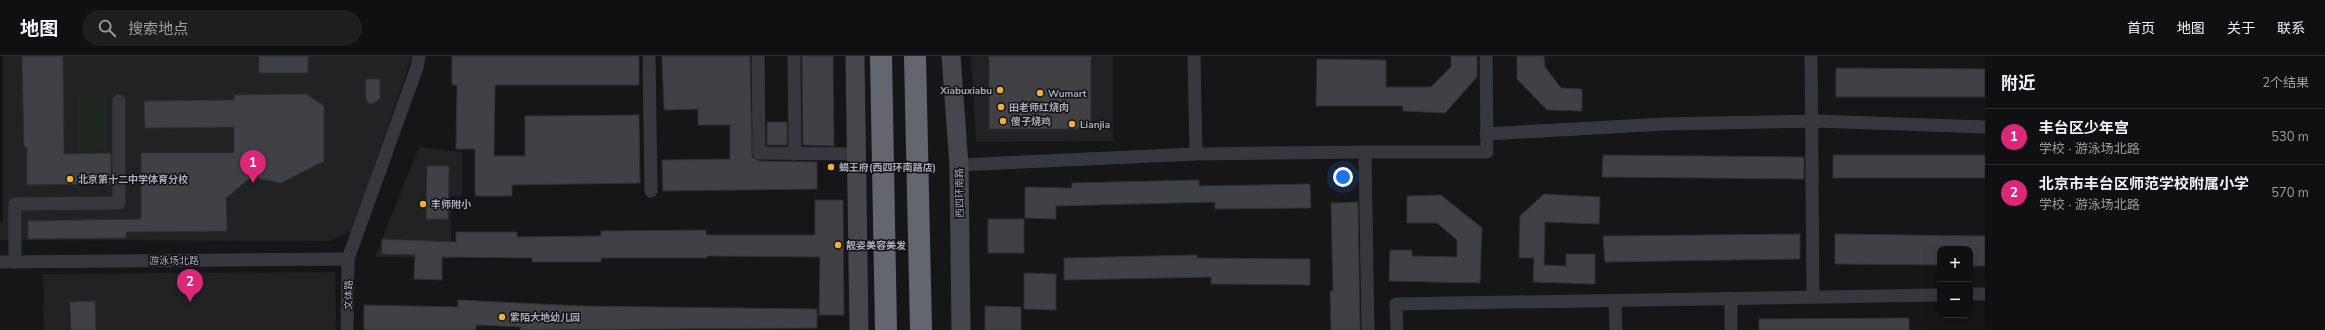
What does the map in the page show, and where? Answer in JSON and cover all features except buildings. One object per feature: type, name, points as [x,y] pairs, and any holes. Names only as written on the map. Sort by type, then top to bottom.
[{"type":"highway","points":[[880,56],[886,330]]},
{"type":"highway","points":[[915,56],[920,305]]},
{"type":"street","name":"文体路","points":[[347,330],[348,259],[418,67],[419,56]]},
{"type":"street","points":[[649,56],[651,191]]},
{"type":"street","points":[[758,56],[759,153],[856,154]]},
{"type":"street","points":[[794,56],[795,154]]},
{"type":"street","points":[[855,56],[860,330]]},
{"type":"street","name":"西四环南路","points":[[951,56],[959,165],[961,330]]},
{"type":"street","points":[[1194,56],[1196,154]]},
{"type":"street","points":[[959,165],[1196,154],[1487,152],[1486,56]]},
{"type":"street","points":[[1811,56],[1813,297]]},
{"type":"street","points":[[15,262],[15,204],[119,203],[119,102]]},
{"type":"street","points":[[1486,134],[1664,124],[1811,121],[1985,127]]},
{"type":"street","points":[[1365,152],[1368,330]]},
{"type":"street","name":"游泳场北路","points":[[0,262],[348,259]]},
{"type":"street","points":[[1973,294],[1985,294]]},
{"type":"street","points":[[1397,330],[1396,304],[1937,295]]},
{"type":"street","points":[[1731,298],[1731,330]]},
{"type":"street","points":[[1615,301],[1616,330]]},
{"type":"shaded area","points":[[3,56],[412,56],[352,231],[329,241],[0,240],[0,222],[3,221]]},
{"type":"shaded area","name":"Wumart","points":[[971,56],[1113,56],[1113,141],[976,142]]},
{"type":"shaded area","points":[[75,97],[109,97],[110,151],[76,152]]},
{"type":"shaded area","name":"丰师附小","points":[[419,147],[462,152],[462,196],[451,196],[451,258],[375,257]]},
{"type":"shaded area","points":[[335,272],[336,330],[44,330],[43,274]]},
{"type":"place","name":"Xiabuxiabu","points":[[1000,90]]},
{"type":"place","name":"Wumart","points":[[1040,93]]},
{"type":"place","name":"田老师红烧肉","points":[[1001,107]]},
{"type":"place","name":"傻子烧鸡","points":[[1003,121]]},
{"type":"place","name":"Lianjia","points":[[1072,124]]},
{"type":"place","name":"蝎王府(西四环南路店)","points":[[831,167]]},
{"type":"place","name":"北京第十二中学体育分校","points":[[70,179]]},
{"type":"place","name":"丰台区少年宫","points":[[253,183]]},
{"type":"place","name":"丰师附小","points":[[423,204]]},
{"type":"place","name":"靓姿美容美发","points":[[838,245]]},
{"type":"place","name":"北京市丰台区师范学校附属小学","points":[[190,302]]},
{"type":"place","name":"紫陌大地幼儿园","points":[[502,317]]}]
